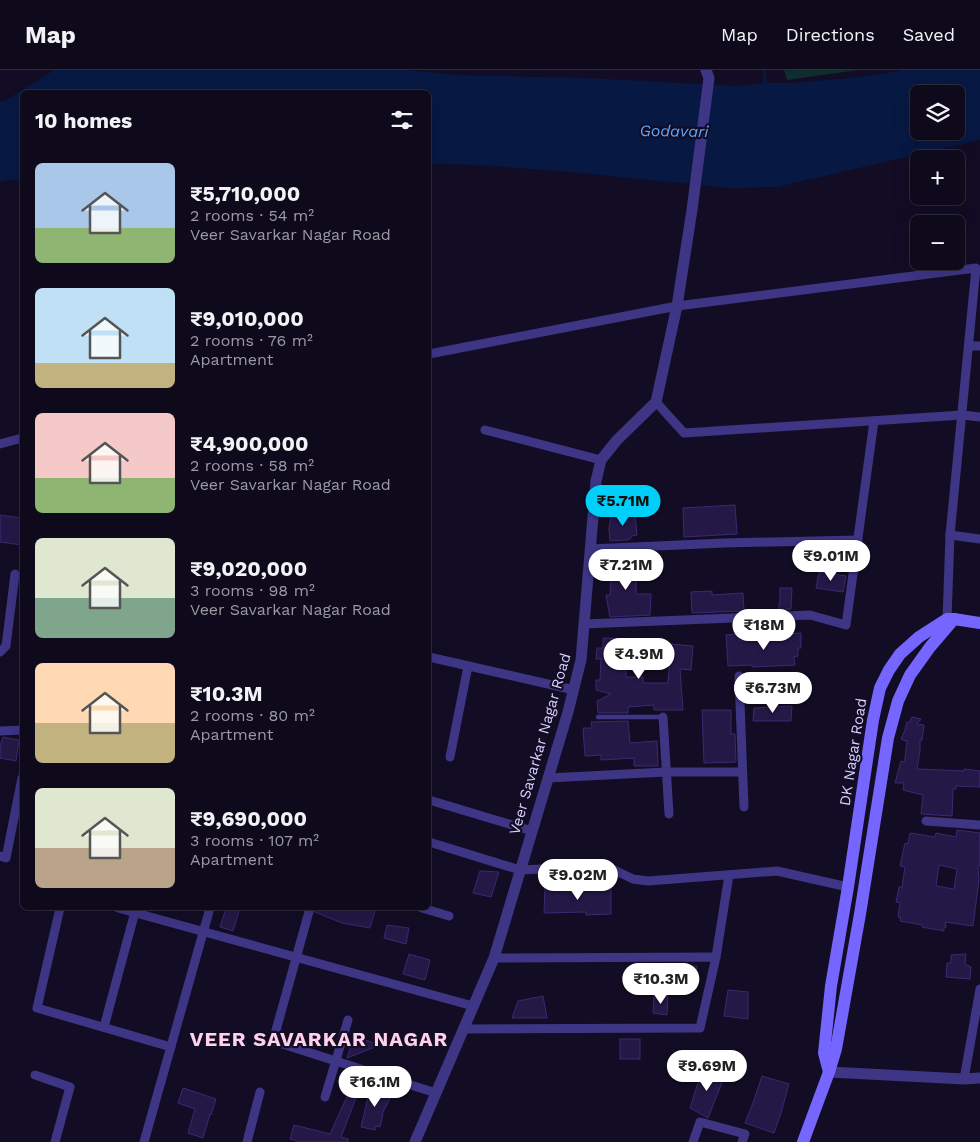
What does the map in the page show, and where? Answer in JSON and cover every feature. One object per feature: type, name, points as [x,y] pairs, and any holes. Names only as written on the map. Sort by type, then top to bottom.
[{"type":"main road","points":[[803,1142],[836,1049],[888,738],[898,701],[910,675],[951,619],[980,623]]},
{"type":"main road","name":"DK Nagar Road","points":[[829,1072],[824,1053],[831,986],[848,887],[872,720],[880,688],[900,654],[919,637],[951,619]]},
{"type":"street","points":[[708,74],[692,210],[677,306],[656,402],[684,433],[962,415],[980,417]]},
{"type":"street","points":[[431,354],[677,306],[978,268],[968,346],[950,535],[951,619]]},
{"type":"street","points":[[968,346],[980,346]]},
{"type":"street","name":"Veer Savarkar Nagar Road","points":[[415,1142],[494,958],[574,690],[581,660],[596,480],[601,460],[617,440],[656,402]]},
{"type":"street","points":[[584,624],[810,615],[846,625],[874,421]]},
{"type":"street","points":[[485,430],[601,460]]},
{"type":"street","points":[[0,444],[20,439]]},
{"type":"street","points":[[950,535],[980,539]]},
{"type":"street","points":[[590,549],[858,540]]},
{"type":"street","points":[[0,652],[6,646],[15,574]]},
{"type":"street","points":[[431,657],[574,690]]},
{"type":"street","points":[[450,757],[468,666]]},
{"type":"street","points":[[739,676],[744,807]]},
{"type":"street","points":[[663,717],[668,814]]},
{"type":"street","points":[[0,731],[20,730]]},
{"type":"street","points":[[548,778],[666,772],[742,772]]},
{"type":"street","points":[[0,856],[6,858],[20,788]]},
{"type":"street","points":[[431,801],[532,831]]},
{"type":"street","points":[[926,821],[980,825]]},
{"type":"street","points":[[431,843],[520,870],[606,866],[633,879],[648,881],[777,871],[848,887]]},
{"type":"street","points":[[463,1029],[700,1028],[716,957],[729,875]]},
{"type":"street","points":[[60,910],[37,1008],[171,1047]]},
{"type":"street","points":[[104,1027],[135,910],[473,1006]]},
{"type":"street","points":[[144,1142],[209,910]]},
{"type":"street","points":[[309,910],[273,1041],[436,1093]]},
{"type":"street","points":[[429,910],[449,916]]},
{"type":"street","points":[[494,958],[716,957]]},
{"type":"street","points":[[964,1079],[980,989]]},
{"type":"street","points":[[325,1097],[348,1020]]},
{"type":"street","points":[[829,1072],[964,1079],[980,1078]]},
{"type":"street","points":[[35,1075],[70,1087],[55,1142]]},
{"type":"street","points":[[247,1142],[260,1092]]},
{"type":"street","points":[[693,1142],[700,1122],[745,1134],[742,1142]]},
{"type":"lane","points":[[598,717],[663,717]]},
{"type":"green space","points":[[784,70],[858,70],[787,80]]},
{"type":"water","name":"Godavari","points":[[54,70],[405,70],[458,75],[586,78],[737,86],[850,78],[902,70],[980,70],[980,140],[937,150],[910,150],[910,156],[777,187],[729,188],[479,165],[431,164],[431,90],[22,90]]},
{"type":"water","points":[[20,91],[20,179],[0,182],[0,102]]},
{"type":"building","points":[[735,505],[737,534],[684,537],[683,508]]},
{"type":"building","points":[[635,513],[637,535],[627,540],[610,541],[611,515]]},
{"type":"building","points":[[0,515],[20,518],[20,545],[0,542]]},
{"type":"building","points":[[629,556],[629,564],[634,563],[636,594],[651,594],[650,615],[610,617],[606,595],[610,595],[611,565],[614,565],[614,558]]},
{"type":"building","points":[[819,572],[846,576],[843,592],[816,588]]},
{"type":"building","points":[[780,588],[792,588],[791,609],[779,610]]},
{"type":"building","points":[[712,591],[712,595],[743,593],[744,611],[692,613],[691,592]]},
{"type":"building","points":[[801,633],[801,648],[798,648],[798,656],[794,657],[795,665],[728,666],[726,635],[739,634],[739,641],[773,639],[773,635]]},
{"type":"building","points":[[603,638],[624,639],[624,649],[632,649],[632,660],[626,660],[626,677],[643,677],[643,683],[668,683],[671,644],[693,646],[691,670],[680,669],[683,710],[654,710],[654,705],[628,707],[628,713],[598,713],[597,701],[611,694],[596,690],[596,680],[600,680],[601,659],[596,659],[597,648],[603,648]]},
{"type":"building","points":[[792,706],[791,721],[753,721],[754,708]]},
{"type":"building","points":[[702,710],[731,710],[731,734],[735,734],[736,762],[704,763]]},
{"type":"building","points":[[912,717],[921,719],[917,724],[924,725],[922,740],[920,740],[917,769],[980,771],[980,787],[956,786],[956,789],[953,789],[952,816],[921,814],[923,795],[903,790],[904,783],[895,783],[901,761],[904,762],[905,758],[907,740],[901,739],[907,722],[909,723]]},
{"type":"building","points":[[628,721],[630,743],[657,741],[658,766],[634,766],[634,758],[601,760],[601,755],[585,756],[583,728],[592,728],[591,722]]},
{"type":"building","points":[[3,737],[19,740],[16,761],[0,758],[0,746]]},
{"type":"building","points":[[957,830],[980,833],[979,880],[973,926],[945,922],[946,927],[944,931],[900,921],[901,918],[898,917],[900,903],[896,902],[899,887],[902,887],[905,867],[900,866],[905,843],[908,844],[910,833],[935,837],[936,833],[956,837]],"holes":[[[939,865],[957,869],[954,889],[936,886]]]},
{"type":"building","points":[[480,871],[499,872],[491,897],[473,893]]},
{"type":"building","points":[[545,887],[570,889],[611,888],[611,914],[586,915],[586,912],[544,913]]},
{"type":"building","points":[[225,910],[239,910],[233,931],[220,927]]},
{"type":"building","points":[[316,910],[375,910],[370,928],[342,923],[315,912]]},
{"type":"building","points":[[387,925],[409,928],[406,944],[384,938]]},
{"type":"building","points":[[409,954],[430,960],[425,980],[403,974]]},
{"type":"building","points":[[966,954],[965,964],[971,967],[970,979],[946,977],[947,963],[951,963],[951,955]]},
{"type":"building","points":[[697,966],[696,981],[670,981],[670,967]]},
{"type":"building","points":[[728,990],[748,992],[748,1019],[724,1016]]},
{"type":"building","points":[[654,995],[668,995],[667,1015],[653,1013]]},
{"type":"building","points":[[543,996],[547,1018],[512,1018],[518,1001]]},
{"type":"building","points":[[354,1036],[380,1045],[347,1058]]},
{"type":"building","points":[[620,1039],[640,1039],[640,1059],[620,1059]]},
{"type":"building","points":[[703,1067],[725,1075],[708,1118],[690,1108]]},
{"type":"building","points":[[347,1071],[364,1077],[341,1137],[348,1139],[348,1142],[300,1142],[290,1139],[294,1125],[330,1134],[349,1092],[341,1089]]},
{"type":"building","points":[[762,1076],[789,1084],[774,1133],[745,1123]]},
{"type":"building","points":[[371,1085],[385,1090],[385,1094],[391,1097],[382,1114],[380,1127],[376,1126],[375,1130],[361,1127]]},
{"type":"building","points":[[183,1088],[216,1099],[203,1138],[188,1133],[195,1109],[178,1103]]},
{"type":"waterway","points":[[764,70],[765,83]]},
{"type":"district","name":"VEER SAVARKAR NAGAR","points":[[319,1039]]}]
